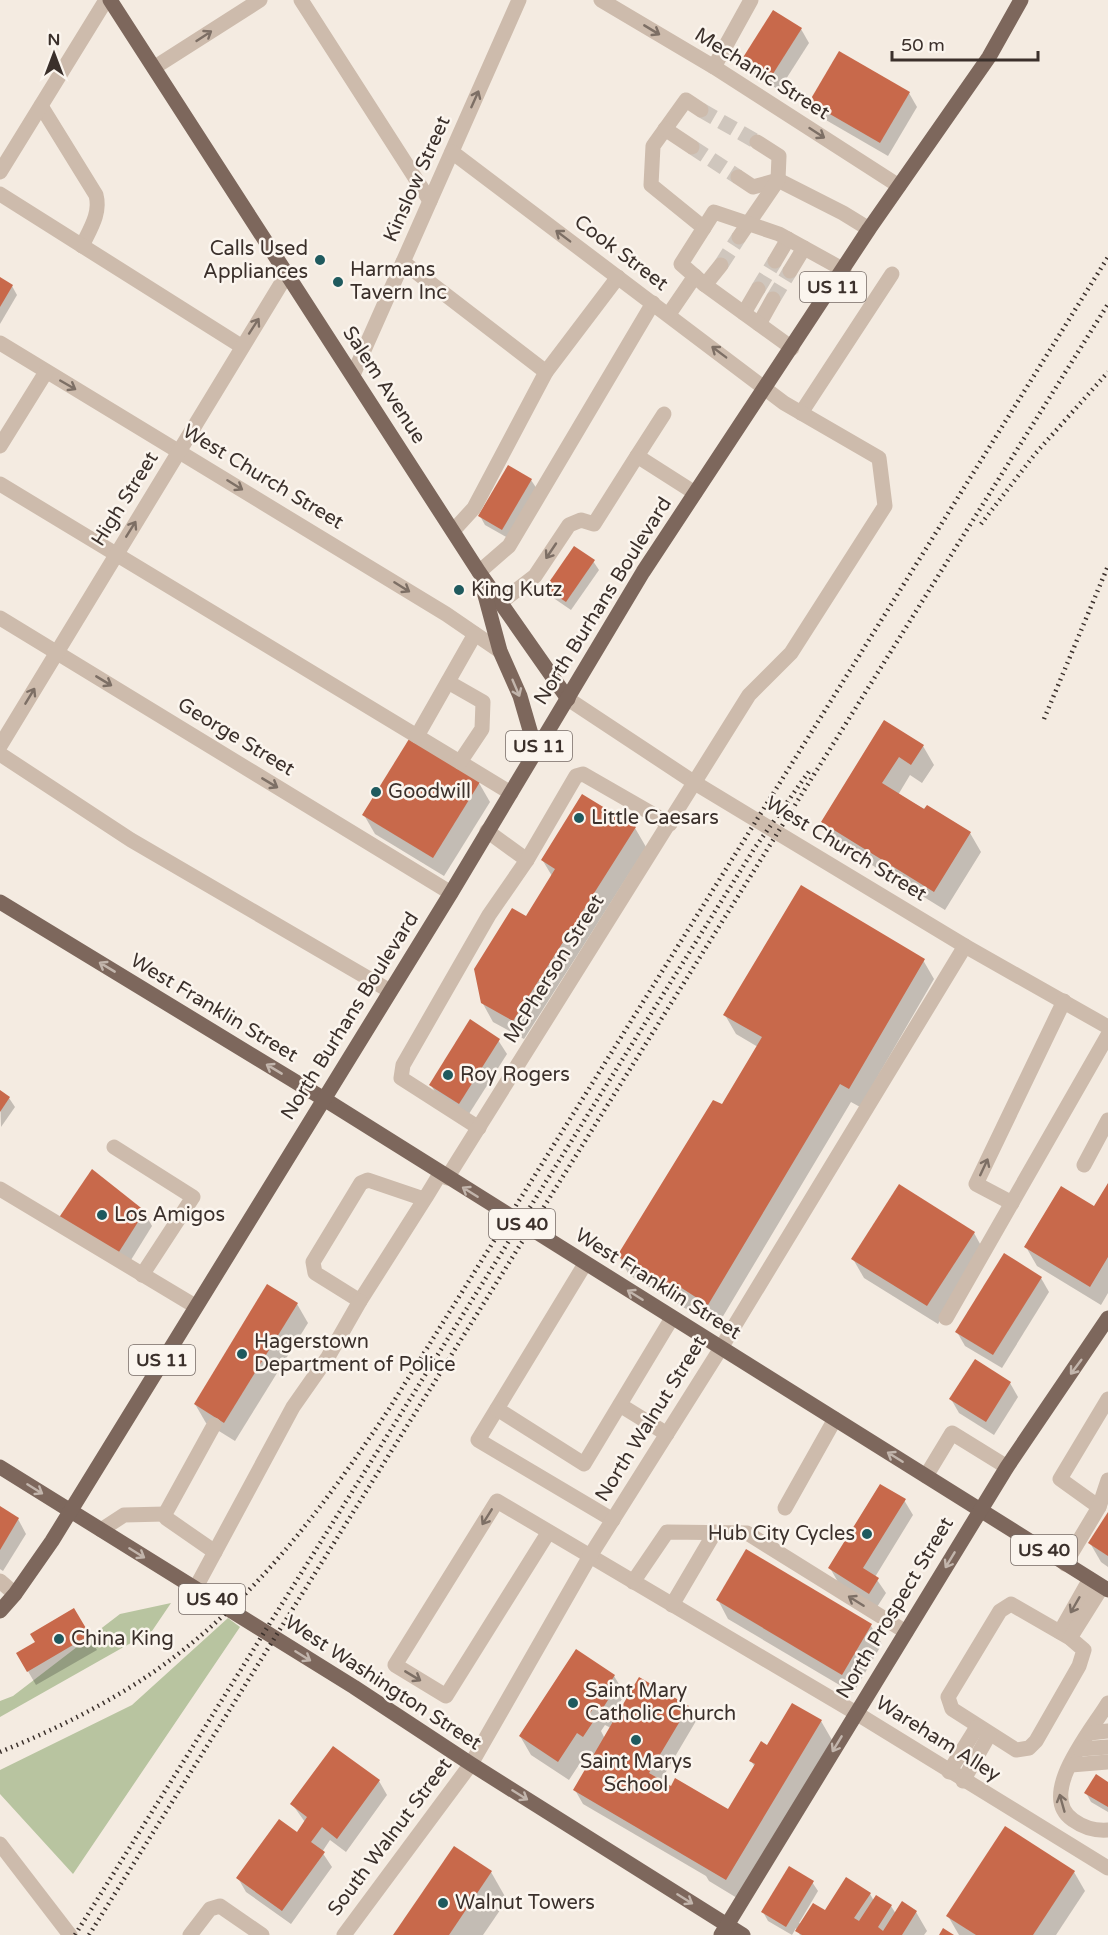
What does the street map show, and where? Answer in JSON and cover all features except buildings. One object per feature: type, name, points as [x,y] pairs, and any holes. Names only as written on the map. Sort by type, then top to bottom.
[{"type":"main road","name":"Salem Avenue","points":[[108,0],[155,67],[479,572],[568,699]]},
{"type":"main road","name":"North Burhans Boulevard","points":[[70,1511],[451,893],[644,572],[869,229],[989,57],[1021,0]]},
{"type":"main road","points":[[479,572],[500,651],[520,696],[536,751]]},
{"type":"main road","name":"West Franklin Street","points":[[0,902],[324,1099],[1100,1585]]},
{"type":"main road","name":"North Prospect Street","points":[[724,1930],[980,1510],[1041,1413],[1108,1318]]},
{"type":"main road","name":"West Washington Street","points":[[0,1467],[354,1687],[724,1930],[743,1935]]},
{"type":"main road","name":"US 11","points":[[0,1611],[15,1594],[70,1511]]},
{"type":"street","points":[[0,172],[108,0]]},
{"type":"street","points":[[155,67],[260,0]]},
{"type":"street","points":[[301,0],[430,201]]},
{"type":"street","name":"Kinslow Street","points":[[353,375],[519,0]]},
{"type":"street","name":"Mechanic Street","points":[[601,0],[714,67],[899,186]]},
{"type":"street","points":[[714,67],[751,0]]},
{"type":"street","points":[[701,110],[686,100],[653,146],[651,184],[704,228]]},
{"type":"street","points":[[41,106],[96,195],[98,204],[96,214],[82,246]]},
{"type":"street","points":[[665,129],[692,147]]},
{"type":"street","points":[[740,237],[778,180],[779,156],[757,142]]},
{"type":"street","name":"Cook Street","points":[[452,152],[784,403],[801,413]]},
{"type":"street","points":[[738,177],[753,187],[778,180],[869,229]]},
{"type":"street","points":[[0,194],[241,346]]},
{"type":"street","points":[[792,348],[700,281],[681,264],[714,212],[788,239],[844,270]]},
{"type":"street","points":[[775,261],[788,239]]},
{"type":"street","points":[[790,271],[804,248]]},
{"type":"street","points":[[403,262],[546,372]]},
{"type":"street","points":[[669,314],[700,281],[721,265]]},
{"type":"street","name":"High Street","points":[[0,746],[241,346],[287,274]]},
{"type":"street","points":[[801,413],[892,274]]},
{"type":"street","points":[[453,531],[474,508],[546,372],[618,277]]},
{"type":"street","points":[[744,313],[758,289]]},
{"type":"street","points":[[759,324],[773,299]]},
{"type":"street","points":[[479,572],[509,546],[653,303]]},
{"type":"street","name":"West Church Street","points":[[0,344],[180,450],[500,651]]},
{"type":"street","points":[[0,446],[46,372]]},
{"type":"street","name":"McPherson Street","points":[[195,1589],[292,1407],[328,1357],[360,1301],[426,1197],[479,1128],[749,695],[791,653],[885,506],[879,458],[801,413]]},
{"type":"street","points":[[500,603],[535,576],[569,525],[581,520],[594,524],[664,414]]},
{"type":"street","points":[[638,456],[695,493]]},
{"type":"street","points":[[0,484],[510,793]]},
{"type":"street","name":"George Street","points":[[0,618],[451,893]]},
{"type":"street","points":[[417,736],[475,634]]},
{"type":"street","points":[[448,682],[483,702],[482,729],[460,762]]},
{"type":"street","name":"West Church Street","points":[[568,699],[695,783],[965,946],[1107,1027]]},
{"type":"street","points":[[0,754],[131,840],[390,992]]},
{"type":"street","points":[[479,1128],[400,1078],[402,1065],[489,915],[527,860],[576,776],[583,774],[670,824]]},
{"type":"street","points":[[487,831],[527,860]]},
{"type":"street","name":"North Walnut Street","points":[[471,1764],[590,1556],[721,1348],[965,946]]},
{"type":"street","points":[[1012,1203],[976,1184],[1064,1001]]},
{"type":"street","points":[[946,1318],[1012,1203],[1107,1027]]},
{"type":"street","points":[[1084,1165],[1108,1120]]},
{"type":"street","points":[[114,1147],[193,1197],[142,1275]]},
{"type":"street","points":[[360,1301],[315,1274],[313,1263],[361,1183],[368,1180],[416,1198],[426,1197]]},
{"type":"street","points":[[0,1190],[195,1306]]},
{"type":"street","points":[[585,1264],[478,1440],[613,1520]]},
{"type":"street","points":[[497,1409],[584,1464],[672,1318]]},
{"type":"street","points":[[1099,1507],[1060,1479],[1108,1400]]},
{"type":"street","points":[[620,1405],[667,1434]]},
{"type":"street","points":[[785,1508],[835,1419]]},
{"type":"street","points":[[165,1514],[214,1425]]},
{"type":"street","points":[[926,1476],[952,1433],[1007,1467]]},
{"type":"street","points":[[1065,1563],[1099,1507],[1108,1480]]},
{"type":"street","name":"Wareham Alley","points":[[548,1533],[446,1696],[394,1665],[497,1501],[856,1713],[963,1781],[1108,1868]]},
{"type":"street","points":[[165,1514],[166,1518],[215,1552]]},
{"type":"street","points":[[101,1530],[124,1515],[165,1514]]},
{"type":"street","points":[[633,1582],[667,1532],[747,1533],[906,1632]]},
{"type":"street","points":[[672,1605],[715,1532]]},
{"type":"street","points":[[0,1581],[15,1594]]},
{"type":"street","points":[[1065,1635],[1100,1585]]},
{"type":"street","points":[[1011,1605],[1021,1608],[1065,1635],[1084,1650],[1079,1666],[1036,1741],[1029,1748],[1016,1750],[983,1731],[952,1709],[948,1697],[1000,1611],[1011,1605]]},
{"type":"street","points":[[1106,1712],[1080,1749],[1061,1782],[1059,1793],[1064,1812],[1080,1825],[1099,1831],[1108,1830]]},
{"type":"street","points":[[949,1772],[983,1731]]},
{"type":"street","points":[[963,1781],[983,1731]]},
{"type":"street","points":[[1090,1733],[1108,1731]]},
{"type":"street","points":[[1080,1749],[1108,1747]]},
{"type":"street","points":[[1071,1765],[1108,1762]]},
{"type":"street","name":"South Walnut Street","points":[[344,1935],[471,1764]]},
{"type":"street","points":[[0,1844],[70,1935]]},
{"type":"street","points":[[190,1935],[210,1909],[220,1906],[262,1935]]},
{"type":"green space","points":[[171,1603],[152,1631],[0,1717],[0,1701],[13,1696],[120,1614]]},
{"type":"green space","points":[[228,1618],[240,1627],[73,1874],[0,1794],[0,1770],[132,1705]]},
{"type":"tunnel","points":[[701,110],[757,142]]},
{"type":"tunnel","points":[[692,147],[738,177]]},
{"type":"tunnel","points":[[721,265],[739,237]]},
{"type":"tunnel","points":[[758,289],[775,261]]},
{"type":"tunnel","points":[[773,299],[790,271]]},
{"type":"railway","points":[[0,1752],[58,1727],[95,1707],[149,1675],[186,1648],[252,1587],[311,1519],[338,1483],[389,1409],[1108,257]]},
{"type":"railway","points":[[89,1935],[1108,304]]},
{"type":"railway","points":[[981,524],[1035,454],[1108,372]]},
{"type":"railway","points":[[1044,719],[1108,566]]},
{"type":"railway","points":[[75,1935],[754,849],[810,770]]},
{"type":"place","name":"Calls Used Appliances","points":[[320,260]]},
{"type":"place","name":"Harmans Tavern Inc","points":[[338,282]]},
{"type":"place","name":"King Kutz","points":[[459,590]]},
{"type":"place","name":"Goodwill","points":[[376,792]]},
{"type":"place","name":"Little Caesars","points":[[579,818]]},
{"type":"place","name":"Roy Rogers","points":[[448,1075]]},
{"type":"place","name":"Los Amigos","points":[[102,1215]]},
{"type":"place","name":"Hagerstown Department of Police","points":[[242,1354]]},
{"type":"place","name":"Hub City Cycles","points":[[867,1534]]},
{"type":"place","name":"China King","points":[[59,1639]]},
{"type":"place","name":"Saint Mary Catholic Church","points":[[573,1703]]},
{"type":"place","name":"Saint Marys School","points":[[636,1740]]},
{"type":"place","name":"Walnut Towers","points":[[443,1903]]}]
